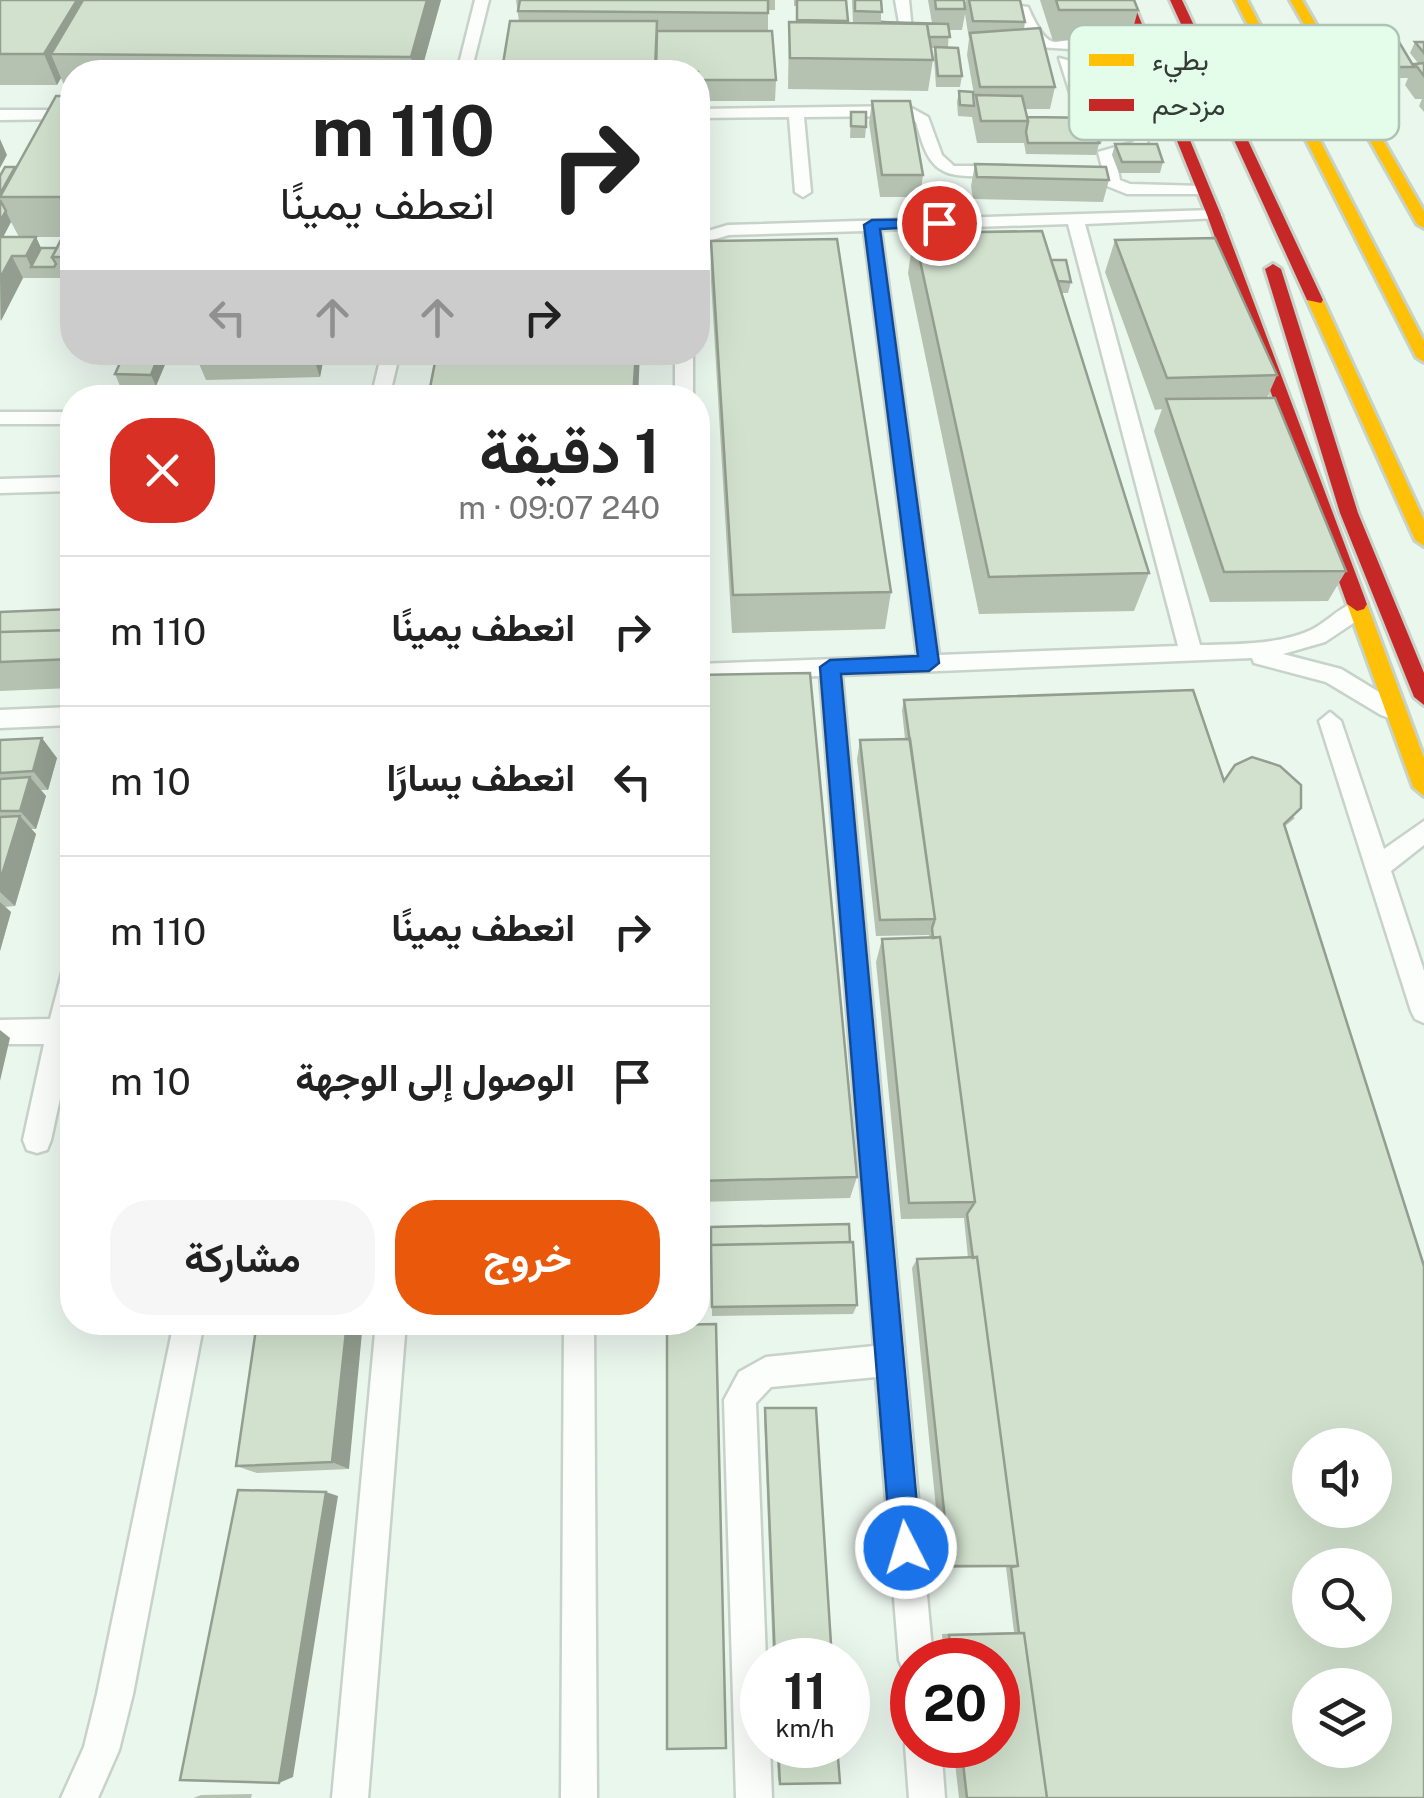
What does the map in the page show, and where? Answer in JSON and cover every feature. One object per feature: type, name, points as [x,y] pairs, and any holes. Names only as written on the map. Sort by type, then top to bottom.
[{"type":"main road","points":[[1126,0],[1131,25]]},
{"type":"main road","points":[[1176,0],[1187,25]]},
{"type":"main road","points":[[1241,0],[1254,25]]},
{"type":"main road","points":[[1296,0],[1310,25]]},
{"type":"main road","points":[[1180,140],[1214,216],[1424,787]]},
{"type":"main road","points":[[1239,140],[1342,352],[1424,540]]},
{"type":"main road","points":[[1313,140],[1424,357]]},
{"type":"main road","points":[[1376,140],[1424,224]]},
{"type":"main road","points":[[1254,173],[1268,252],[1309,394],[1350,512],[1424,697]]},
{"type":"main road","points":[[1398,306],[1424,325]]},
{"type":"lane","points":[[467,60],[482,0]]},
{"type":"lane","points":[[902,0],[907,28]]},
{"type":"lane","points":[[970,6],[1020,8],[1028,35],[1041,43],[1069,44]]},
{"type":"lane","points":[[1064,61],[1069,75]]},
{"type":"lane","points":[[796,112],[803,192]]},
{"type":"lane","points":[[710,114],[915,113],[923,120],[932,157],[939,165],[963,171],[1018,171]]},
{"type":"lane","points":[[0,115],[60,115]]},
{"type":"lane","points":[[1142,140],[1143,145],[1106,152],[1114,183],[1127,189],[1204,191]]},
{"type":"lane","points":[[1090,172],[1109,172]]},
{"type":"lane","points":[[710,235],[728,230],[1214,216]]},
{"type":"lane","points":[[1074,219],[1192,653]]},
{"type":"lane","points":[[872,225],[929,663]]},
{"type":"lane","points":[[0,418],[60,418]]},
{"type":"lane","points":[[0,486],[60,484]]},
{"type":"lane","points":[[710,672],[1237,652],[1320,638],[1334,632],[1360,608]]},
{"type":"lane","points":[[1237,652],[1332,675],[1399,716]]},
{"type":"lane","points":[[830,667],[914,1638]]},
{"type":"lane","points":[[0,719],[60,716]]},
{"type":"lane","points":[[1330,721],[1424,1012]]},
{"type":"lane","points":[[1377,868],[1424,831]]},
{"type":"lane","points":[[0,1032],[60,1032]]},
{"type":"lane","points":[[37,1140],[60,1057]]},
{"type":"lane","points":[[79,1798],[101,1750],[115,1694],[185,1335]]},
{"type":"lane","points":[[350,1798],[390,1335]]},
{"type":"lane","points":[[579,1335],[579,1798]]},
{"type":"lane","points":[[754,1798],[740,1400],[750,1382],[766,1372],[890,1360]]},
{"type":"lane","points":[[925,1768],[928,1798]]},
{"type":"building","points":[[0,0],[77,0],[44,54],[0,54]]},
{"type":"building","points":[[83,0],[427,0],[411,57],[51,54]]},
{"type":"building","points":[[520,0],[768,0],[768,13],[518,11]]},
{"type":"building","points":[[797,0],[846,0],[848,21],[797,20]]},
{"type":"building","points":[[855,0],[881,0],[882,12],[855,11]]},
{"type":"building","points":[[935,0],[964,0],[965,9],[936,9]]},
{"type":"building","points":[[969,0],[1020,0],[1025,22],[973,21]]},
{"type":"building","points":[[1056,0],[1134,0],[1138,10],[1059,10]]},
{"type":"building","points":[[510,21],[657,21],[655,60],[504,60]]},
{"type":"building","points":[[789,22],[927,24],[933,60],[790,58]]},
{"type":"building","points":[[881,22],[948,24],[950,37],[929,37],[927,24]]},
{"type":"building","points":[[1040,28],[1055,87],[980,87],[970,33]]},
{"type":"building","points":[[657,31],[772,31],[776,80],[710,80],[710,60],[656,60]]},
{"type":"building","points":[[1399,42],[1414,67],[1399,67]]},
{"type":"building","points":[[935,47],[958,48],[962,76],[938,76]]},
{"type":"building","points":[[959,91],[973,92],[974,106],[960,105]]},
{"type":"building","points":[[976,95],[1022,96],[1028,121],[981,121]]},
{"type":"building","points":[[56,96],[60,96],[60,197],[0,197]]},
{"type":"building","points":[[872,101],[910,101],[923,175],[882,175]]},
{"type":"building","points":[[851,112],[866,112],[866,127],[851,126]]},
{"type":"building","points":[[1027,117],[1069,118],[1069,140],[1099,143],[1028,143]]},
{"type":"building","points":[[1115,144],[1157,144],[1163,162],[1122,162]]},
{"type":"building","points":[[975,164],[1106,167],[1109,180],[977,177]]},
{"type":"building","points":[[5,167],[15,167],[0,194],[0,176]]},
{"type":"building","points":[[0,200],[6,211],[0,221]]},
{"type":"building","points":[[1042,231],[1149,573],[989,577],[914,233]]},
{"type":"building","points":[[0,237],[36,237],[26,256],[12,256],[0,278]]},
{"type":"building","points":[[1215,238],[1277,375],[1167,378],[1115,240]]},
{"type":"building","points":[[837,239],[891,592],[733,595],[711,241]]},
{"type":"building","points":[[41,248],[57,248],[52,257],[54,267],[31,267]]},
{"type":"building","points":[[1051,260],[1066,260],[1071,282],[1058,281]]},
{"type":"building","points":[[119,365],[155,365],[151,375],[115,374]]},
{"type":"building","points":[[434,365],[635,365],[634,385],[431,385]]},
{"type":"building","points":[[1275,398],[1346,571],[1224,572],[1166,399]]},
{"type":"building","points":[[60,610],[60,630],[0,632],[0,612]]},
{"type":"building","points":[[60,630],[60,660],[0,662],[0,632]]},
{"type":"building","points":[[810,673],[857,1177],[710,1181],[710,675]]},
{"type":"building","points":[[1193,690],[1224,781],[1235,765],[1252,757],[1280,766],[1301,785],[1301,808],[1284,824],[1424,1266],[1424,1798],[1047,1798],[1024,1633],[1019,1633],[1011,1567],[1018,1566],[977,1257],[973,1258],[967,1214],[975,1202],[940,937],[933,938],[935,919],[904,700]]},
{"type":"building","points":[[42,738],[33,771],[0,773],[0,740]]},
{"type":"building","points":[[910,739],[935,919],[880,920],[860,740]]},
{"type":"building","points":[[30,777],[20,811],[0,811],[0,779]]},
{"type":"building","points":[[20,816],[0,881],[0,817]]},
{"type":"building","points":[[940,937],[975,1202],[909,1203],[882,939]]},
{"type":"building","points":[[849,1224],[850,1242],[711,1245],[711,1227]]},
{"type":"building","points":[[853,1242],[857,1305],[712,1307],[711,1245]]},
{"type":"building","points":[[977,1257],[1018,1566],[950,1566],[917,1259]]},
{"type":"building","points":[[710,1324],[716,1324],[726,1748],[667,1749],[667,1335],[710,1335]]},
{"type":"building","points":[[255,1335],[346,1335],[332,1462],[236,1466]]},
{"type":"building","points":[[765,1408],[816,1408],[831,1638],[774,1638]]},
{"type":"building","points":[[238,1490],[326,1492],[279,1783],[180,1780]]},
{"type":"building","points":[[1024,1633],[1047,1798],[967,1798],[964,1768],[1020,1768],[1020,1638],[949,1635]]},
{"type":"building","points":[[779,1768],[839,1768],[840,1783],[780,1784]]},
{"type":"traffic: slow","points":[[1241,0],[1254,25]]},
{"type":"traffic: slow","points":[[1296,0],[1310,25]]},
{"type":"traffic: slow","points":[[1313,140],[1424,357]]},
{"type":"traffic: slow","points":[[1376,140],[1424,224]]},
{"type":"traffic: slow","points":[[1315,300],[1424,540]]},
{"type":"traffic: slow","points":[[1357,604],[1424,787]]},
{"type":"traffic: jam","points":[[1126,0],[1136,25]]},
{"type":"traffic: jam","points":[[1176,0],[1188,25]]},
{"type":"traffic: jam","points":[[1183,140],[1357,604]]},
{"type":"traffic: jam","points":[[1241,140],[1315,300]]},
{"type":"traffic: jam","points":[[1273,269],[1349,513],[1424,697]]},
{"type":"route","points":[[906,1548],[830,667],[929,663],[872,225],[939,223]]}]
